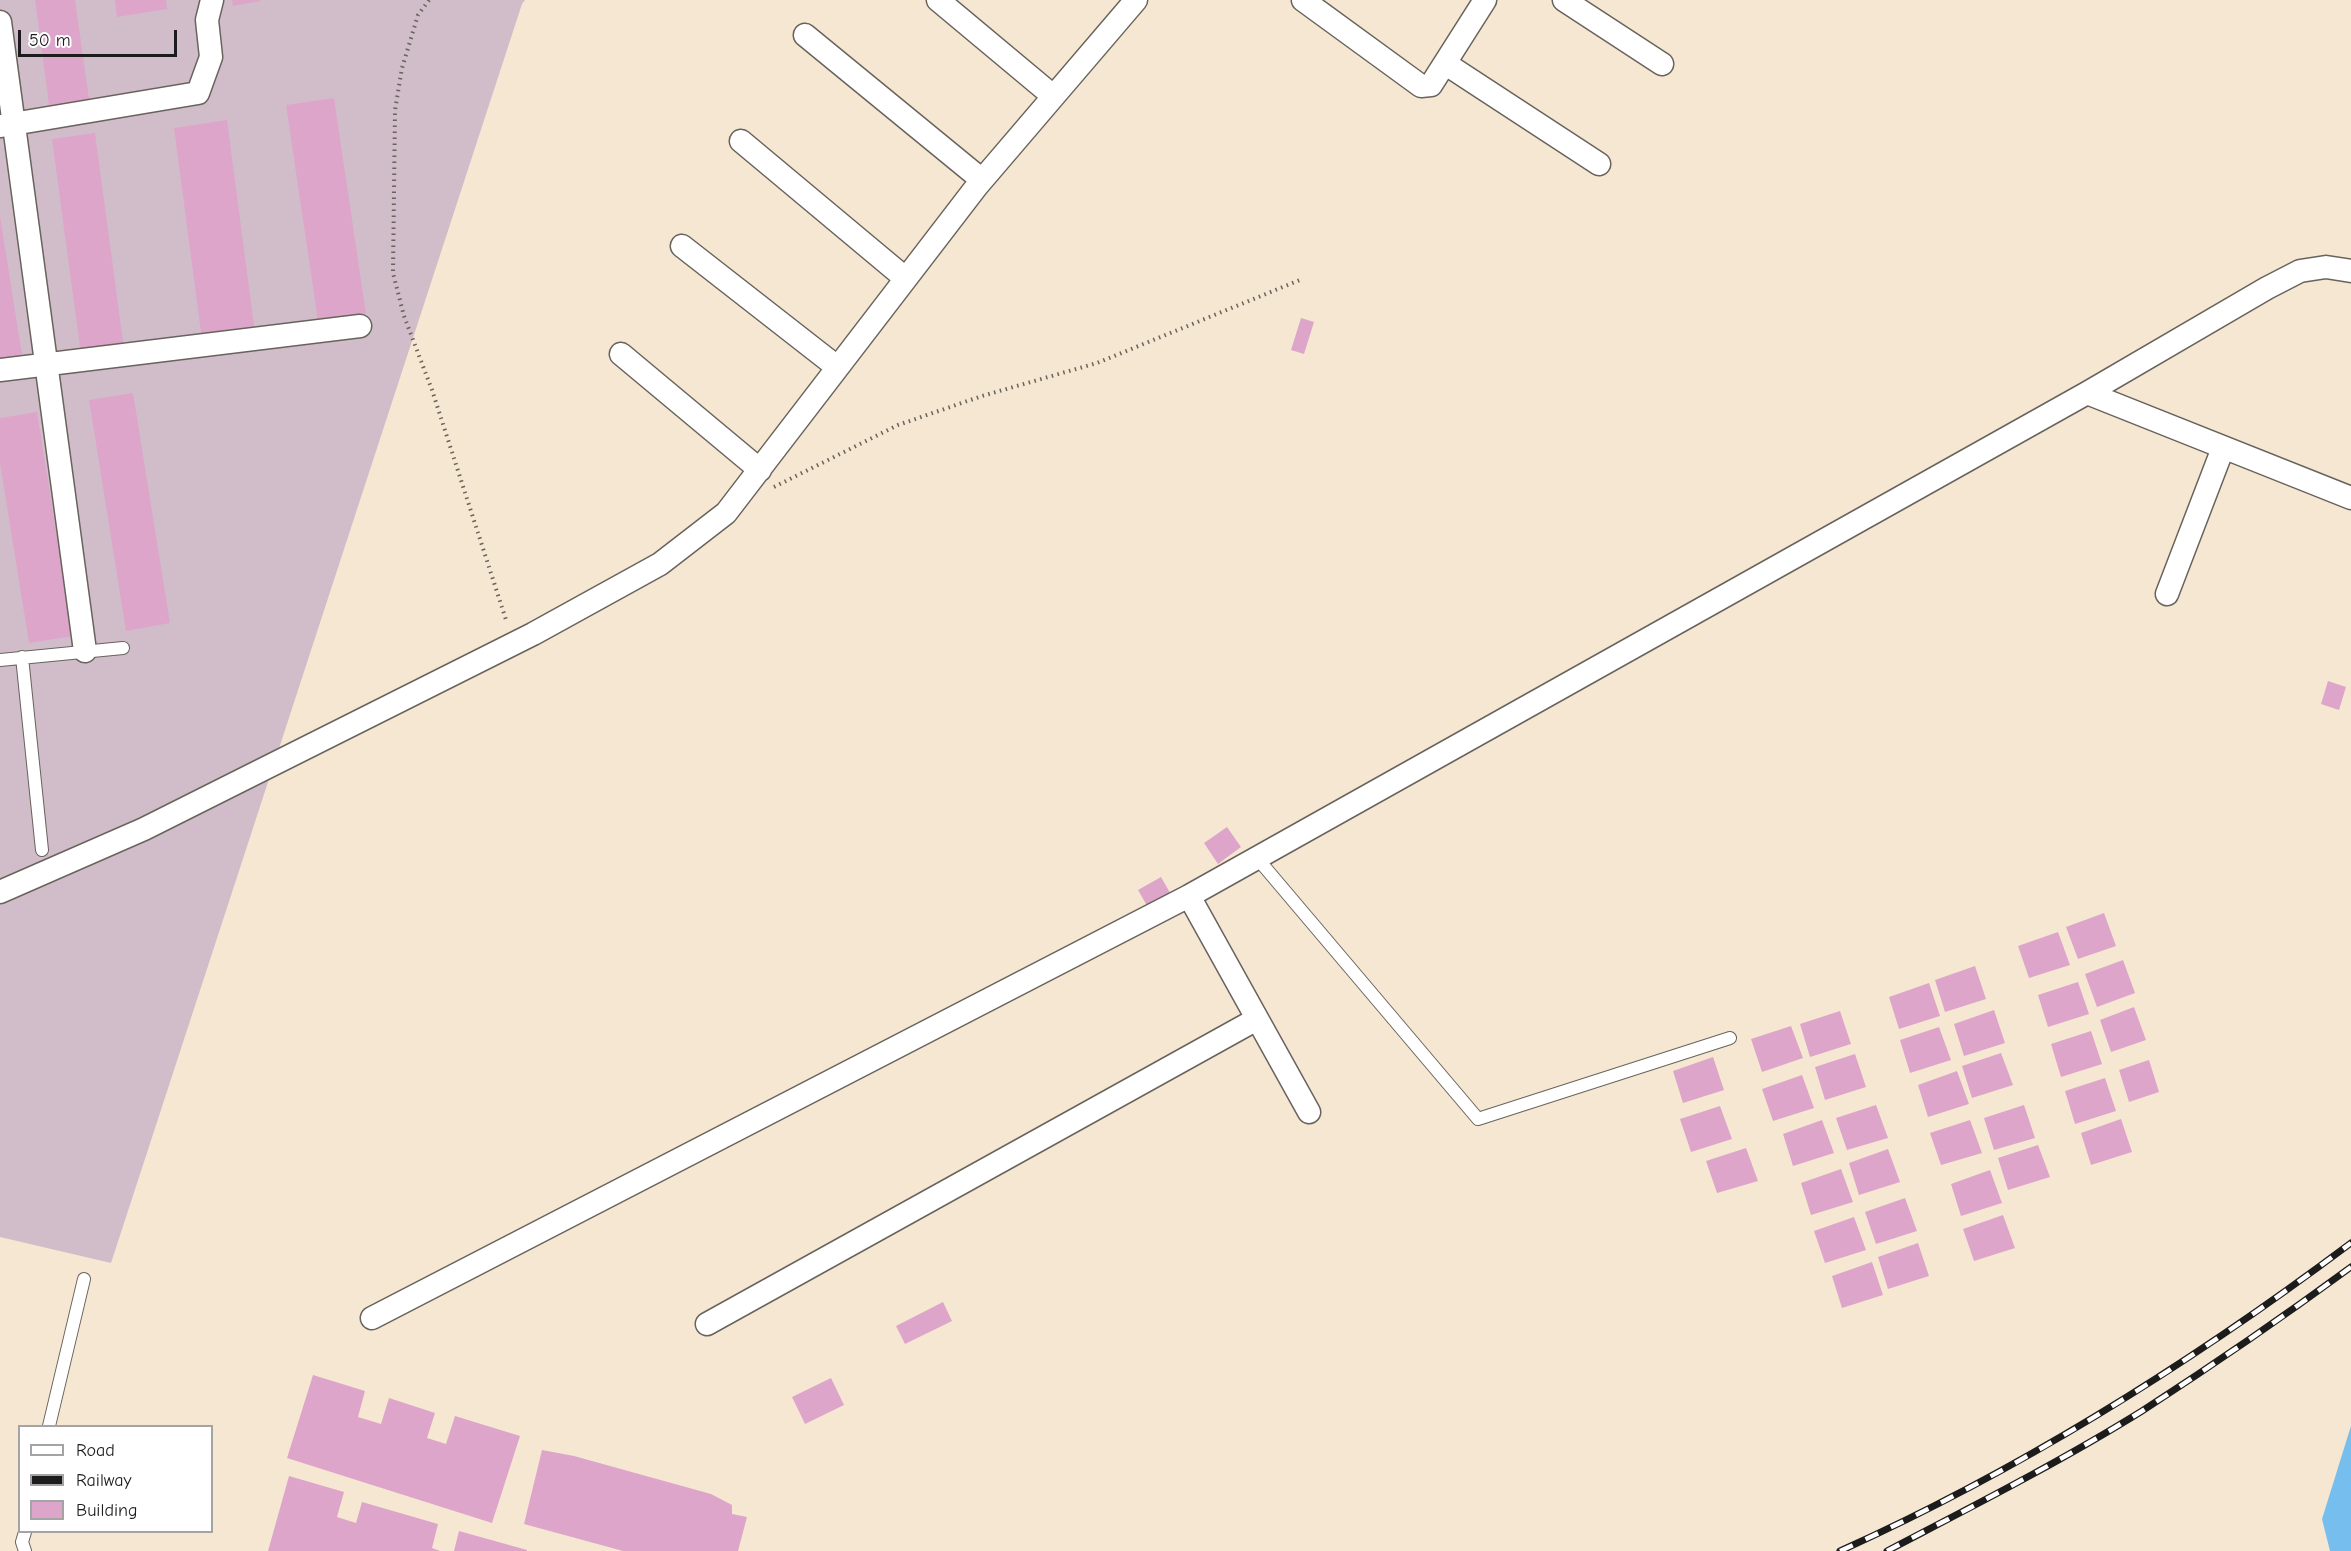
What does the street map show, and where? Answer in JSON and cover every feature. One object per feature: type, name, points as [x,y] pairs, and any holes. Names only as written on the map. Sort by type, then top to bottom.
[{"type":"street","points":[[8,125],[198,93],[211,57],[207,20],[212,0]]},
{"type":"street","points":[[938,0],[1053,96]]},
{"type":"street","points":[[1303,0],[1421,86],[1431,85],[1485,0]]},
{"type":"street","points":[[1564,0],[1662,64]]},
{"type":"street","points":[[0,892],[144,829],[514,644],[660,564],[726,513],[762,481],[837,367],[982,180],[1134,1]]},
{"type":"street","points":[[0,22],[8,125],[47,365],[84,651]]},
{"type":"street","points":[[806,35],[982,180]]},
{"type":"street","points":[[1446,64],[1599,164]]},
{"type":"street","points":[[741,141],[906,278]]},
{"type":"street","points":[[682,246],[837,367]]},
{"type":"street","points":[[372,1318],[1189,896],[2088,393],[2300,271],[2326,267],[2351,271]]},
{"type":"street","points":[[0,370],[360,326]]},
{"type":"street","points":[[621,354],[762,481]]},
{"type":"street","points":[[2088,393],[2351,498]]},
{"type":"street","points":[[2167,594],[2223,448]]},
{"type":"street","points":[[1189,896],[1309,1112]]},
{"type":"street","points":[[707,1324],[1257,1018]]},
{"type":"lane","points":[[0,660],[123,648]]},
{"type":"lane","points":[[22,657],[42,850]]},
{"type":"lane","points":[[1257,858],[1478,1119],[1730,1038]]},
{"type":"lane","points":[[49,1425],[84,1279]]},
{"type":"lane","points":[[25,1533],[22,1542],[25,1551]]},
{"type":"path","points":[[429,0],[418,15],[408,47],[395,110],[393,273],[404,316],[432,390],[514,644]]},
{"type":"path","points":[[762,481],[898,425],[981,396],[1097,363],[1300,280]]},
{"type":"shaded area","points":[[0,0],[525,0],[111,1263],[0,1237]]},
{"type":"water","points":[[2351,1426],[2351,1551],[2330,1551],[2322,1519]]},
{"type":"building","points":[[35,0],[75,0],[90,106],[50,112]]},
{"type":"building","points":[[115,0],[166,0],[167,9],[117,17]]},
{"type":"building","points":[[232,0],[260,0],[260,1],[233,6]]},
{"type":"building","points":[[334,98],[366,314],[318,321],[286,105]]},
{"type":"building","points":[[227,120],[255,333],[202,340],[174,128]]},
{"type":"building","points":[[95,133],[124,349],[81,355],[52,139]]},
{"type":"building","points":[[0,216],[23,361],[0,365]]},
{"type":"building","points":[[1301,318],[1314,322],[1304,354],[1291,350]]},
{"type":"building","points":[[133,393],[170,623],[126,631],[89,400]]},
{"type":"building","points":[[37,412],[73,636],[29,643],[0,463],[0,418]]},
{"type":"building","points":[[2328,681],[2346,687],[2339,710],[2321,704]]},
{"type":"building","points":[[1227,827],[1241,847],[1218,864],[1204,843]]},
{"type":"building","points":[[1161,877],[1173,898],[1150,911],[1138,890]]},
{"type":"building","points":[[2104,913],[2116,946],[2078,959],[2066,927]]},
{"type":"building","points":[[2058,932],[2070,965],[2029,978],[2018,946]]},
{"type":"building","points":[[2123,960],[2135,993],[2097,1007],[2085,974]]},
{"type":"building","points":[[1975,966],[1986,999],[1945,1012],[1935,980]]},
{"type":"building","points":[[2078,982],[2089,1014],[2048,1027],[2038,995]]},
{"type":"building","points":[[1929,983],[1940,1016],[1899,1029],[1889,997]]},
{"type":"building","points":[[2134,1007],[2146,1040],[2111,1052],[2100,1020]]},
{"type":"building","points":[[1994,1010],[2005,1043],[1964,1056],[1954,1024]]},
{"type":"building","points":[[1840,1011],[1851,1044],[1810,1057],[1800,1024]]},
{"type":"building","points":[[1791,1026],[1803,1058],[1762,1072],[1751,1039]]},
{"type":"building","points":[[1939,1027],[1951,1060],[1910,1073],[1900,1040]]},
{"type":"building","points":[[2091,1031],[2102,1064],[2061,1077],[2051,1044]]},
{"type":"building","points":[[2001,1053],[2013,1085],[1972,1098],[1962,1066]]},
{"type":"building","points":[[1855,1054],[1866,1087],[1825,1100],[1815,1067]]},
{"type":"building","points":[[1713,1057],[1724,1090],[1683,1103],[1673,1071]]},
{"type":"building","points":[[2149,1060],[2159,1092],[2129,1102],[2119,1070]]},
{"type":"building","points":[[1957,1071],[1969,1104],[1928,1117],[1918,1085]]},
{"type":"building","points":[[1802,1075],[1814,1108],[1773,1121],[1762,1089]]},
{"type":"building","points":[[2105,1078],[2116,1111],[2075,1124],[2065,1091]]},
{"type":"building","points":[[1876,1105],[1888,1138],[1847,1150],[1836,1118]]},
{"type":"building","points":[[2024,1105],[2035,1138],[1994,1150],[1984,1118]]},
{"type":"building","points":[[1720,1106],[1732,1139],[1691,1152],[1680,1119]]},
{"type":"building","points":[[2121,1119],[2132,1152],[2091,1165],[2081,1133]]},
{"type":"building","points":[[1822,1120],[1834,1153],[1793,1166],[1783,1134]]},
{"type":"building","points":[[1970,1120],[1982,1153],[1941,1165],[1930,1133]]},
{"type":"building","points":[[2038,1145],[2050,1177],[2008,1190],[1998,1158]]},
{"type":"building","points":[[1746,1148],[1758,1181],[1717,1193],[1706,1161]]},
{"type":"building","points":[[1888,1149],[1900,1182],[1859,1195],[1849,1163]]},
{"type":"building","points":[[1841,1169],[1853,1202],[1811,1215],[1801,1183]]},
{"type":"building","points":[[1990,1170],[2002,1203],[1961,1216],[1951,1184]]},
{"type":"building","points":[[1905,1198],[1917,1231],[1876,1244],[1865,1212]]},
{"type":"building","points":[[2003,1215],[2015,1248],[1974,1261],[1963,1229]]},
{"type":"building","points":[[1854,1217],[1866,1250],[1825,1263],[1814,1231]]},
{"type":"building","points":[[1918,1243],[1929,1276],[1888,1289],[1878,1257]]},
{"type":"building","points":[[1872,1262],[1883,1295],[1842,1308],[1832,1276]]},
{"type":"building","points":[[943,1302],[952,1321],[905,1344],[896,1326]]},
{"type":"building","points":[[313,1375],[365,1391],[358,1417],[381,1424],[389,1398],[435,1413],[427,1438],[446,1444],[455,1416],[520,1436],[492,1523],[287,1458]]},
{"type":"building","points":[[831,1378],[844,1405],[805,1424],[792,1397]]},
{"type":"building","points":[[542,1450],[574,1456],[711,1494],[732,1505],[732,1514],[747,1517],[738,1551],[623,1551],[524,1524]]},
{"type":"building","points":[[289,1476],[344,1492],[337,1517],[356,1523],[362,1502],[438,1524],[432,1548],[440,1551],[268,1551]]},
{"type":"building","points":[[459,1531],[527,1550],[527,1551],[454,1551]]},
{"type":"railway","points":[[1840,1551],[1974,1485],[2104,1411],[2229,1330],[2351,1243]]},
{"type":"railway","points":[[1887,1551],[2111,1430],[2248,1340],[2351,1267]]}]
